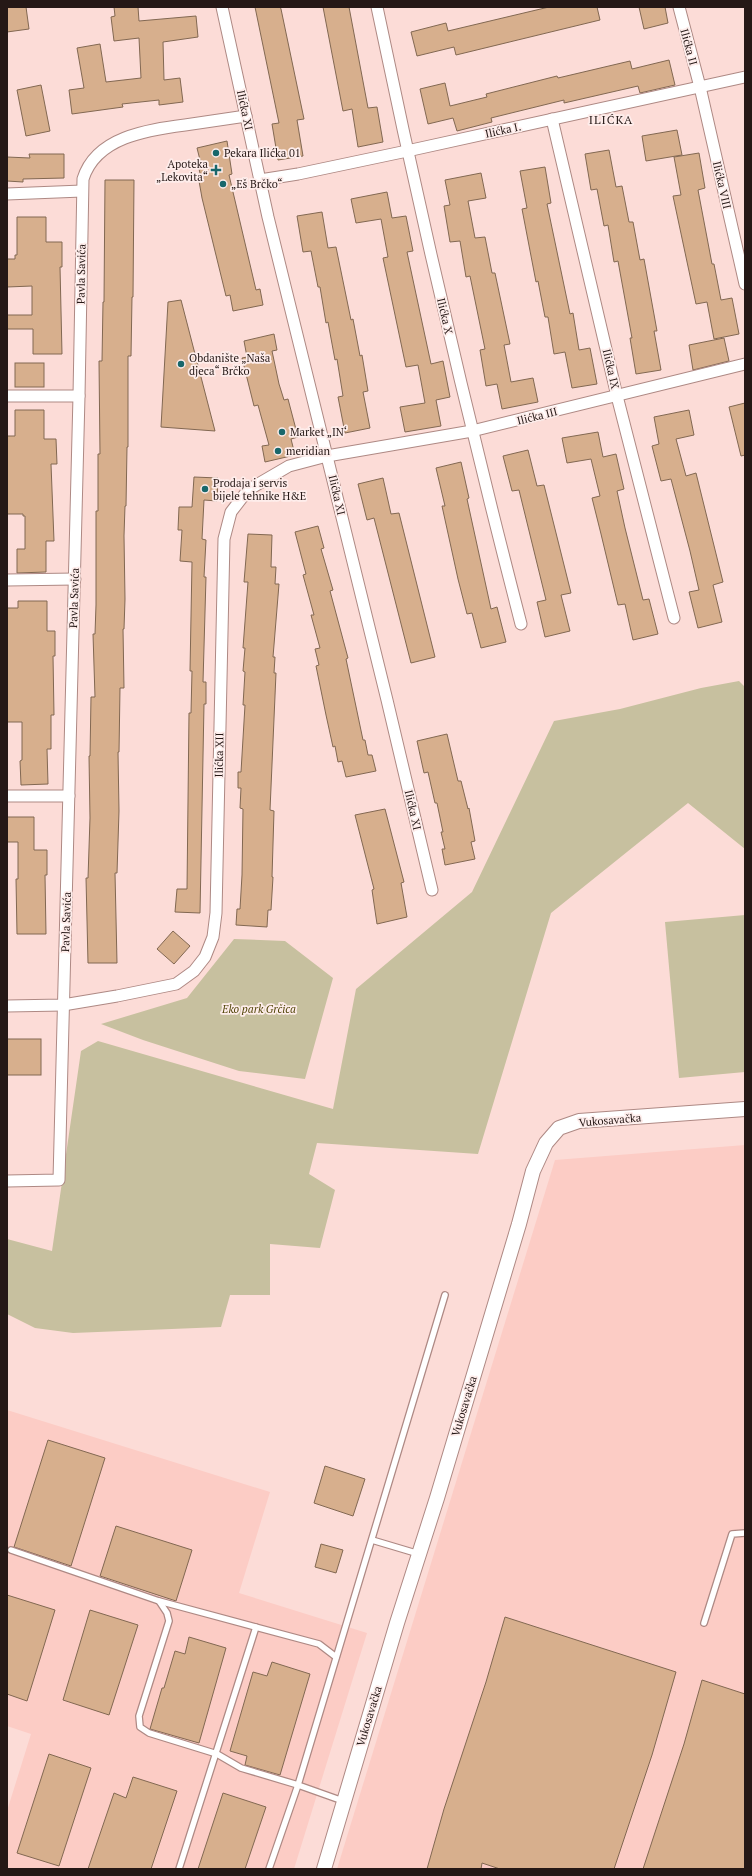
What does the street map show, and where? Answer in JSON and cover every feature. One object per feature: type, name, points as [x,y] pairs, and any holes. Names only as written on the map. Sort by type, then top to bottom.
[{"type":"street","name":"Ilićka XI","points":[[222,7],[260,180],[388,700],[432,890]]},
{"type":"street","name":"Ilićka X","points":[[377,7],[407,151],[472,432],[521,624]]},
{"type":"street","name":"Ilićka II","points":[[679,7],[700,87]]},
{"type":"street","name":"Ilićka I.","points":[[260,180],[298,174],[407,151],[745,77]]},
{"type":"street","name":"Ilićka VIII","points":[[700,87],[745,284]]},
{"type":"street","name":"Pavla Savića","points":[[7,1181],[59,1180],[75,579],[82,191],[86,169],[95,157],[117,141],[149,130],[246,116]]},
{"type":"street","name":"Ilićka IX","points":[[552,119],[617,396],[674,618]]},
{"type":"street","points":[[7,194],[82,191]]},
{"type":"street","name":"Ilićka III","points":[[328,456],[472,432],[745,364]]},
{"type":"street","points":[[7,396],[79,396]]},
{"type":"street","name":"Ilićka XII","points":[[63,1005],[176,984],[194,971],[205,957],[213,937],[216,913],[224,539],[231,512],[248,490],[290,466],[328,456]]},
{"type":"street","points":[[7,580],[75,579]]},
{"type":"street","points":[[7,796],[69,796]]},
{"type":"street","points":[[7,1006],[63,1005]]},
{"type":"street","name":"Vukosavačka","points":[[324,1869],[437,1498],[516,1232],[532,1171],[546,1143],[559,1128],[579,1121],[745,1109]]},
{"type":"lane","points":[[269,1869],[298,1785],[445,1295]]},
{"type":"lane","points":[[704,1623],[732,1534],[745,1533]]},
{"type":"lane","points":[[372,1540],[419,1554]]},
{"type":"lane","points":[[11,1550],[159,1601],[319,1644],[336,1658]]},
{"type":"lane","points":[[159,1601],[169,1621],[139,1716],[140,1727],[149,1733],[217,1754],[241,1768],[298,1785],[344,1801]]},
{"type":"lane","points":[[179,1869],[211,1767],[217,1754],[256,1627]]},
{"type":"shaded area","points":[[745,1145],[745,1869],[337,1869],[555,1160]]},
{"type":"shaded area","points":[[7,1410],[270,1492],[239,1593],[367,1633],[294,1869],[7,1869],[7,1811],[31,1734],[7,1726]]},
{"type":"green space","points":[[739,681],[745,687],[745,849],[688,803],[551,913],[478,1154],[317,1143],[309,1174],[335,1190],[320,1248],[270,1244],[270,1295],[230,1295],[221,1327],[73,1333],[35,1328],[7,1314],[7,1239],[52,1251],[81,1051],[98,1041],[333,1109],[356,989],[472,892],[554,721],[620,709],[701,688]]},
{"type":"green space","points":[[745,915],[745,1072],[679,1078],[665,922]]},
{"type":"green space","name":"Eko park Grčica","points":[[234,939],[285,941],[333,978],[305,1079],[239,1071],[143,1040],[101,1024],[187,998]]},
{"type":"building","points":[[7,7],[26,7],[29,29],[7,32]]},
{"type":"building","points":[[114,7],[138,7],[139,21],[196,16],[198,37],[163,42],[164,80],[180,78],[183,102],[159,105],[159,100],[122,104],[123,107],[72,114],[69,90],[84,88],[77,48],[100,44],[106,82],[141,78],[139,38],[114,41],[111,17],[115,16]]},
{"type":"building","points":[[255,7],[280,7],[281,9],[304,119],[297,120],[303,156],[278,160],[272,124],[279,123]]},
{"type":"building","points":[[323,7],[349,7],[368,108],[377,107],[383,142],[358,147],[352,109],[343,111]]},
{"type":"building","points":[[549,7],[597,7],[600,20],[456,55],[454,47],[417,56],[411,32],[446,23],[448,31]]},
{"type":"building","points":[[639,7],[665,7],[668,23],[644,29]]},
{"type":"building","points":[[669,60],[675,85],[640,93],[638,86],[564,103],[564,100],[491,118],[492,122],[457,131],[453,118],[428,124],[420,89],[445,83],[450,106],[487,97],[486,94],[557,76],[558,78],[630,61],[632,69]]},
{"type":"building","points":[[41,85],[50,131],[26,136],[17,90]]},
{"type":"building","points":[[677,130],[682,155],[646,161],[642,136]]},
{"type":"building","points":[[227,141],[232,174],[229,175],[256,290],[260,289],[263,305],[233,311],[230,295],[226,296],[202,198],[199,181],[202,181],[198,165],[201,164],[197,148]]},
{"type":"building","points":[[609,150],[616,187],[622,186],[629,222],[633,222],[640,260],[644,259],[657,331],[654,331],[661,370],[636,374],[630,338],[632,338],[618,261],[614,262],[608,225],[604,226],[597,189],[591,190],[585,154]]},
{"type":"building","points":[[699,153],[705,188],[698,190],[712,264],[714,264],[721,300],[732,298],[739,334],[714,339],[707,302],[696,304],[673,196],[681,195],[674,157]]},
{"type":"building","points":[[29,154],[64,154],[64,178],[23,179],[23,182],[7,181],[7,157],[30,158]]},
{"type":"building","points":[[545,167],[551,203],[547,204],[570,314],[573,313],[579,350],[590,348],[597,384],[572,388],[565,352],[554,354],[548,317],[545,317],[538,281],[536,282],[522,209],[527,208],[520,171]]},
{"type":"building","points":[[481,173],[486,198],[468,201],[475,238],[485,237],[492,273],[495,273],[510,344],[504,345],[511,382],[533,378],[538,402],[502,409],[497,384],[486,386],[480,350],[485,349],[470,276],[466,277],[460,241],[450,242],[444,206],[450,205],[445,180]]},
{"type":"building","points":[[105,180],[134,180],[133,297],[131,356],[128,356],[128,447],[124,536],[124,688],[120,688],[118,752],[119,811],[117,873],[115,873],[117,963],[88,963],[86,878],[88,878],[90,818],[89,756],[91,697],[95,697],[93,634],[95,634],[96,605],[96,511],[98,511],[98,454],[100,454],[99,361],[102,361],[104,302]]},
{"type":"building","points":[[387,192],[392,218],[406,216],[413,251],[407,252],[431,364],[443,361],[450,397],[436,400],[441,426],[405,432],[400,407],[425,403],[418,365],[406,367],[383,258],[388,257],[381,219],[356,223],[351,199]]},
{"type":"building","points":[[322,212],[328,248],[336,247],[351,320],[353,319],[360,356],[362,355],[368,391],[363,392],[370,428],[345,433],[338,397],[343,396],[337,359],[335,360],[328,322],[326,323],[320,287],[318,287],[311,251],[303,252],[297,216]]},
{"type":"building","points":[[17,217],[46,217],[46,242],[62,242],[62,267],[60,267],[62,354],[33,354],[33,329],[7,329],[7,315],[32,315],[32,286],[7,287],[7,259],[15,259],[15,255],[17,255]]},
{"type":"building","name":"Obdanište „Naša djeca“ Brčko","points":[[181,300],[215,431],[161,427],[168,302]]},
{"type":"building","points":[[274,334],[277,350],[272,351],[279,384],[284,400],[288,399],[298,437],[291,439],[295,455],[265,462],[262,446],[269,445],[258,405],[254,406],[242,358],[247,357],[244,341]]},
{"type":"building","points":[[724,338],[729,361],[693,370],[689,345]]},
{"type":"building","points":[[15,363],[44,363],[44,387],[15,387]]},
{"type":"building","points":[[745,403],[745,455],[741,456],[729,407]]},
{"type":"building","points":[[15,410],[44,410],[44,439],[56,439],[57,464],[51,464],[54,541],[46,541],[46,572],[17,573],[17,549],[25,549],[25,516],[23,516],[23,514],[7,514],[7,436],[15,436]]},
{"type":"building","points":[[689,410],[694,435],[676,439],[686,476],[696,473],[723,582],[713,585],[722,622],[698,628],[689,592],[699,590],[690,551],[671,479],[661,481],[652,446],[659,444],[654,417]]},
{"type":"building","points":[[598,432],[603,457],[616,454],[624,489],[617,491],[625,528],[643,600],[649,599],[658,634],[633,640],[625,604],[618,605],[592,498],[600,496],[591,459],[567,463],[562,438]]},
{"type":"building","points":[[528,450],[537,486],[544,485],[571,593],[561,595],[570,631],[545,637],[537,602],[546,600],[519,490],[512,491],[503,456]]},
{"type":"building","points":[[461,462],[469,498],[467,499],[491,609],[497,607],[506,642],[481,648],[472,613],[467,614],[458,579],[442,506],[445,506],[436,468]]},
{"type":"building","points":[[194,477],[218,478],[217,501],[204,500],[202,539],[206,540],[204,577],[206,577],[203,682],[206,682],[206,704],[204,704],[200,913],[175,912],[177,889],[187,889],[189,713],[191,713],[192,671],[190,671],[192,562],[180,561],[182,530],[178,530],[179,507],[192,507]]},
{"type":"building","points":[[383,478],[391,514],[399,513],[435,657],[411,663],[374,518],[367,520],[358,484]]},
{"type":"building","points":[[318,526],[324,548],[321,549],[333,590],[330,591],[348,658],[346,659],[363,740],[365,740],[368,755],[372,755],[376,771],[346,777],[342,761],[338,762],[335,746],[333,747],[326,715],[316,666],[319,665],[315,649],[320,648],[311,615],[314,615],[303,575],[306,574],[295,532]]},
{"type":"building","points":[[248,534],[272,535],[271,567],[276,567],[275,584],[279,584],[273,657],[275,657],[274,673],[276,673],[270,810],[274,811],[273,877],[271,910],[268,910],[267,927],[236,925],[237,909],[240,909],[242,875],[243,809],[240,808],[241,788],[238,788],[238,772],[241,772],[245,705],[243,705],[245,672],[243,671],[245,648],[243,648],[248,582],[244,582]]},
{"type":"building","points":[[18,601],[47,601],[47,631],[55,631],[55,656],[53,656],[54,715],[51,715],[51,749],[47,749],[48,784],[21,785],[20,761],[22,760],[22,722],[7,722],[7,608],[18,608]]},
{"type":"building","points":[[447,734],[458,781],[461,781],[468,809],[469,808],[475,841],[471,842],[475,859],[445,865],[442,849],[445,849],[441,832],[443,832],[437,803],[435,803],[428,772],[424,773],[417,741]]},
{"type":"building","points":[[385,809],[404,882],[401,883],[407,917],[377,924],[372,890],[374,889],[355,815]]},
{"type":"building","points":[[7,817],[34,817],[34,850],[47,850],[47,875],[45,875],[46,934],[17,934],[16,879],[18,879],[18,842],[7,842]]},
{"type":"building","points":[[173,931],[190,946],[174,964],[157,949]]},
{"type":"building","points":[[7,1039],[41,1039],[41,1075],[7,1075]]},
{"type":"building","points":[[48,1440],[105,1458],[71,1566],[14,1547]]},
{"type":"building","points":[[325,1466],[365,1479],[353,1516],[314,1503]]},
{"type":"building","points":[[116,1526],[192,1550],[176,1601],[100,1576]]},
{"type":"building","points":[[321,1544],[343,1550],[336,1573],[315,1567]]},
{"type":"building","points":[[7,1595],[55,1610],[27,1701],[7,1694]]},
{"type":"building","points":[[90,1610],[138,1625],[109,1715],[63,1700]]},
{"type":"building","points":[[505,1617],[676,1672],[652,1755],[614,1869],[500,1869],[482,1863],[481,1869],[427,1869],[444,1809],[486,1682]]},
{"type":"building","points":[[189,1637],[226,1648],[199,1743],[150,1729],[175,1651],[185,1654]]},
{"type":"building","points":[[272,1662],[310,1674],[280,1775],[245,1765],[247,1756],[230,1751],[253,1672],[267,1676]]},
{"type":"building","points":[[702,1680],[745,1694],[745,1869],[643,1869],[684,1744]]},
{"type":"building","points":[[49,1754],[91,1768],[59,1866],[17,1853]]},
{"type":"building","points":[[133,1777],[177,1791],[151,1869],[88,1869],[114,1793],[126,1798]]},
{"type":"building","points":[[223,1793],[266,1807],[245,1869],[198,1869]]},
{"type":"place","name":"Pekara Ilićka 01","points":[[216,153]]},
{"type":"place","name":"Apoteka „Lekovita“","points":[[216,170]]},
{"type":"place","name":"„Eš Brčko“","points":[[223,184]]},
{"type":"place","name":"Obdanište „Naša djeca“ Brčko","points":[[181,364]]},
{"type":"place","name":"Market „IN‘","points":[[282,432]]},
{"type":"place","name":"meridian","points":[[278,451]]},
{"type":"place","name":"Prodaja i servis bijele tehnike H&E","points":[[205,489]]},
{"type":"district","name":"ILIĆKA","points":[[611,119]]}]
